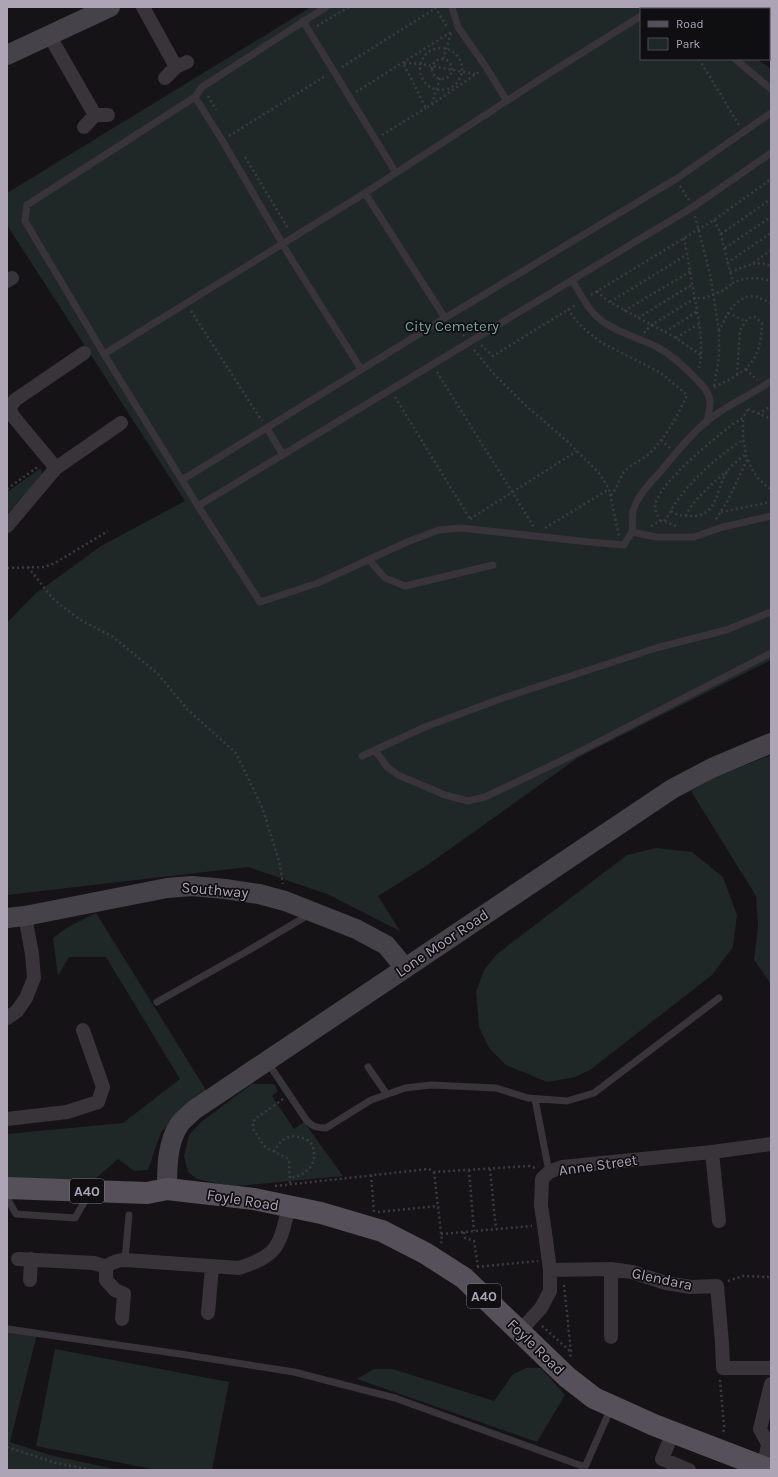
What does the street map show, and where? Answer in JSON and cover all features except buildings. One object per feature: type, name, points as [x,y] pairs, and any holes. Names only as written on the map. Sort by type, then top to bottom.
[{"type":"main road","points":[[7,55],[110,7]]},
{"type":"main road","name":"Lone Moor Road","points":[[167,1189],[170,1148],[173,1136],[179,1125],[194,1110],[672,790],[712,768],[771,743]]},
{"type":"main road","name":"Southway","points":[[16,917],[167,888],[192,886],[225,889],[259,894],[285,901],[356,929],[386,945],[405,968]]},
{"type":"main road","name":"A40","points":[[7,1188],[147,1193],[167,1189]]},
{"type":"main road","name":"Foyle Road","points":[[167,1189],[254,1199],[320,1213],[374,1221],[382,1231],[433,1259],[471,1272],[526,1324],[567,1377],[594,1398],[673,1432],[767,1468]]},
{"type":"street","points":[[143,7],[182,64],[165,78]]},
{"type":"street","points":[[50,35],[102,115],[84,127]]},
{"type":"street","points":[[52,463],[12,415],[10,407],[15,400],[84,353]]},
{"type":"street","points":[[7,526],[52,463],[121,423]]},
{"type":"street","points":[[7,1018],[17,1011],[26,998],[34,978],[32,954],[16,917]]},
{"type":"street","points":[[7,1119],[67,1112],[98,1102],[102,1087],[83,1030]]},
{"type":"street","name":"Anne Street","points":[[526,1324],[541,1308],[550,1291],[554,1267],[541,1206],[542,1179],[549,1172],[562,1167],[712,1152],[771,1144]]},
{"type":"street","points":[[712,1152],[719,1222]]},
{"type":"street","points":[[30,1280],[25,1259],[94,1263],[106,1267],[118,1260],[125,1260],[239,1268],[254,1263],[269,1255],[278,1245],[289,1207]]},
{"type":"street","points":[[208,1313],[212,1266]]},
{"type":"street","points":[[106,1267],[106,1280],[116,1290],[124,1294],[122,1319]]},
{"type":"street","name":"Glendara","points":[[554,1267],[611,1269],[632,1272],[666,1283],[691,1287],[716,1286]]},
{"type":"street","points":[[611,1269],[611,1337]]},
{"type":"street","points":[[716,1286],[723,1368],[771,1368]]},
{"type":"street","points":[[767,1468],[768,1444],[760,1429],[771,1384]]},
{"type":"street","points":[[673,1432],[662,1459],[689,1470]]},
{"type":"lane","points":[[326,7],[202,87],[195,97],[27,205],[25,221],[104,354],[198,506],[260,602],[318,583],[407,542],[439,530],[461,528],[624,545],[633,528],[633,511],[638,500],[650,482],[706,422],[735,401],[771,381]]},
{"type":"lane","points":[[452,7],[458,27],[486,67],[507,101]]},
{"type":"lane","points":[[104,354],[365,194],[553,70],[640,17]]},
{"type":"lane","points":[[303,21],[396,173]]},
{"type":"lane","points":[[736,60],[771,89]]},
{"type":"lane","points":[[195,97],[283,244],[362,369]]},
{"type":"lane","points":[[182,480],[447,316],[676,179],[771,113]]},
{"type":"lane","points":[[198,506],[693,207],[771,153]]},
{"type":"lane","points":[[365,194],[447,316]]},
{"type":"lane","points":[[572,280],[584,299],[604,323],[656,347],[676,360],[705,389],[710,400],[706,422]]},
{"type":"lane","points":[[267,428],[283,455]]},
{"type":"lane","points":[[633,528],[656,536],[694,536],[723,527],[771,516]]},
{"type":"lane","points":[[369,560],[385,578],[405,586],[493,565]]},
{"type":"lane","points":[[362,756],[425,727],[503,698],[656,648],[726,630],[771,612]]},
{"type":"lane","points":[[375,750],[387,767],[398,776],[445,795],[468,801],[485,797],[572,755],[771,653]]},
{"type":"lane","points":[[158,1002],[244,954],[305,917],[311,911]]},
{"type":"lane","points":[[267,1061],[307,1121],[312,1126],[318,1128],[326,1128],[371,1100],[405,1088],[424,1086],[496,1088],[528,1098],[567,1101],[594,1093],[719,998]]},
{"type":"lane","points":[[368,1067],[386,1094]]},
{"type":"lane","points":[[535,1099],[549,1172]]},
{"type":"lane","points":[[7,1198],[16,1214],[75,1218],[91,1191]]},
{"type":"lane","points":[[125,1260],[129,1215]]},
{"type":"lane","points":[[7,1330],[180,1354],[294,1372],[395,1398],[585,1468],[612,1406]]},
{"type":"path","points":[[309,31],[349,7]]},
{"type":"path","points":[[435,7],[451,32],[443,59]]},
{"type":"path","points":[[348,96],[403,63],[458,27]]},
{"type":"path","points":[[440,48],[446,49],[452,51],[460,60],[462,72],[457,82],[453,86],[443,89],[436,89],[424,80],[421,64],[428,53],[440,48]]},
{"type":"path","points":[[443,59],[450,64],[451,70],[448,76],[440,78],[434,75],[432,66],[435,61],[443,59]]},
{"type":"path","points":[[700,60],[743,133]]},
{"type":"path","points":[[403,63],[421,64],[475,74]]},
{"type":"path","points":[[403,63],[426,108]]},
{"type":"path","points":[[375,140],[431,105],[486,67]]},
{"type":"path","points":[[431,105],[440,78]]},
{"type":"path","points":[[202,87],[217,111]]},
{"type":"path","points":[[228,129],[235,141]]},
{"type":"path","points":[[243,154],[293,238]]},
{"type":"path","points":[[676,179],[693,207],[706,253],[714,294],[719,331],[719,357],[713,389],[737,375],[746,369],[757,352],[762,331],[762,323],[755,317],[748,318],[740,330],[737,375]]},
{"type":"path","points":[[447,316],[472,340],[493,356],[714,220],[771,179]]},
{"type":"path","points":[[721,234],[771,200]]},
{"type":"path","points":[[725,248],[771,217]]},
{"type":"path","points":[[714,220],[721,234],[732,283]]},
{"type":"path","points":[[727,263],[771,233]]},
{"type":"path","points":[[684,238],[694,284],[699,324],[701,355],[697,373],[694,378]]},
{"type":"path","points":[[752,264],[771,250]]},
{"type":"path","points":[[610,302],[688,254]]},
{"type":"path","points":[[730,272],[752,264],[762,263],[771,266]]},
{"type":"path","points":[[624,310],[691,270]]},
{"type":"path","points":[[653,325],[695,298],[704,298],[722,291],[732,283],[746,278],[771,281]]},
{"type":"path","points":[[638,318],[694,284]]},
{"type":"path","points":[[597,291],[610,302],[676,338],[701,355]]},
{"type":"path","points":[[719,331],[728,313],[736,303],[745,297],[756,296],[771,304]]},
{"type":"path","points":[[186,304],[267,428]]},
{"type":"path","points":[[568,309],[578,323],[602,343],[661,373],[687,394],[677,417],[661,440],[648,455],[633,464],[624,472],[616,491],[610,496]]},
{"type":"path","points":[[665,332],[698,311]]},
{"type":"path","points":[[728,313],[745,321]]},
{"type":"path","points":[[676,338],[699,324]]},
{"type":"path","points":[[472,340],[493,374],[599,473],[609,489],[617,533],[624,545]]},
{"type":"path","points":[[432,365],[538,535],[609,489]]},
{"type":"path","points":[[746,369],[764,386]]},
{"type":"path","points":[[391,390],[476,530]]},
{"type":"path","points":[[735,401],[748,409],[771,419]]},
{"type":"path","points":[[758,414],[771,406]]},
{"type":"path","points":[[748,409],[743,419],[743,440],[747,460],[757,477],[771,489]]},
{"type":"path","points":[[680,527],[673,526],[662,521],[656,513],[655,506],[657,498],[678,473],[706,446],[731,425],[743,419]]},
{"type":"path","points":[[633,528],[647,528],[662,521],[694,479],[743,440]]},
{"type":"path","points":[[470,519],[577,451]]},
{"type":"path","points":[[686,516],[687,512],[704,492],[746,455]]},
{"type":"path","points":[[713,524],[721,512],[747,460]]},
{"type":"path","points":[[7,489],[52,463]]},
{"type":"path","points":[[671,511],[676,514],[686,516],[700,516],[710,509],[729,469]]},
{"type":"path","points":[[721,512],[771,502]]},
{"type":"path","points":[[7,568],[44,567],[55,563],[108,531]]},
{"type":"path","points":[[28,567],[53,599],[79,620],[114,636],[157,673],[188,710],[236,753],[262,807],[279,861],[285,901]]},
{"type":"path","points":[[290,1094],[255,1119],[253,1123],[253,1129],[265,1147],[287,1158],[289,1161],[290,1183]]},
{"type":"path","points":[[274,1152],[278,1144],[286,1138],[294,1136],[304,1138],[311,1142],[314,1151],[314,1160],[310,1167],[304,1174],[298,1177],[290,1178]]},
{"type":"path","points":[[254,1199],[276,1184],[429,1169],[434,1172],[529,1166],[549,1172]]},
{"type":"path","points":[[490,1169],[496,1229]]},
{"type":"path","points":[[469,1170],[474,1231]]},
{"type":"path","points":[[433,1259],[442,1241],[434,1172]]},
{"type":"path","points":[[371,1175],[374,1221],[438,1206]]},
{"type":"path","points":[[441,1234],[544,1225]]},
{"type":"path","points":[[464,1232],[465,1238],[474,1241],[471,1272],[554,1267],[571,1352],[567,1377]]},
{"type":"path","points":[[716,1286],[743,1276],[771,1277]]},
{"type":"path","points":[[526,1324],[571,1352]]},
{"type":"path","points":[[720,1451],[724,1426],[720,1380],[723,1368]]},
{"type":"path","points":[[7,1447],[56,1463],[92,1470]]},
{"type":"green space","name":"City Cemetery","points":[[311,7],[691,7],[692,8],[640,8],[640,60],[758,60],[771,69],[771,660],[579,757],[426,866],[378,896],[400,931],[327,894],[248,867],[7,895],[7,623],[35,594],[101,546],[185,501],[7,225],[7,193]]},
{"type":"green space","points":[[41,468],[42,476],[7,514],[7,492]]},
{"type":"green space","points":[[771,755],[771,984],[754,960],[758,926],[756,896],[691,791],[714,778]]},
{"type":"green space","points":[[656,848],[692,852],[723,877],[737,915],[733,947],[712,975],[590,1070],[575,1077],[547,1082],[506,1065],[489,1048],[479,1027],[476,992],[484,970],[497,954],[627,855]]},
{"type":"green space","points":[[96,913],[206,1090],[161,1132],[148,1170],[134,1171],[118,1159],[95,1179],[7,1179],[7,1134],[123,1123],[180,1079],[106,957],[69,957],[58,976],[53,938],[68,927]]},
{"type":"green space","points":[[252,1084],[274,1084],[278,1091],[272,1096],[294,1129],[304,1122],[343,1176],[237,1186],[197,1179],[188,1172],[184,1156],[189,1135],[201,1122]]},
{"type":"green space","points":[[7,1325],[38,1330],[10,1442],[50,1455],[119,1470],[7,1470]]},
{"type":"green space","points":[[55,1349],[229,1382],[212,1470],[157,1470],[36,1446]]},
{"type":"green space","points":[[526,1368],[541,1368],[565,1395],[537,1442],[357,1379],[374,1369],[393,1369],[494,1401],[513,1374]]}]
